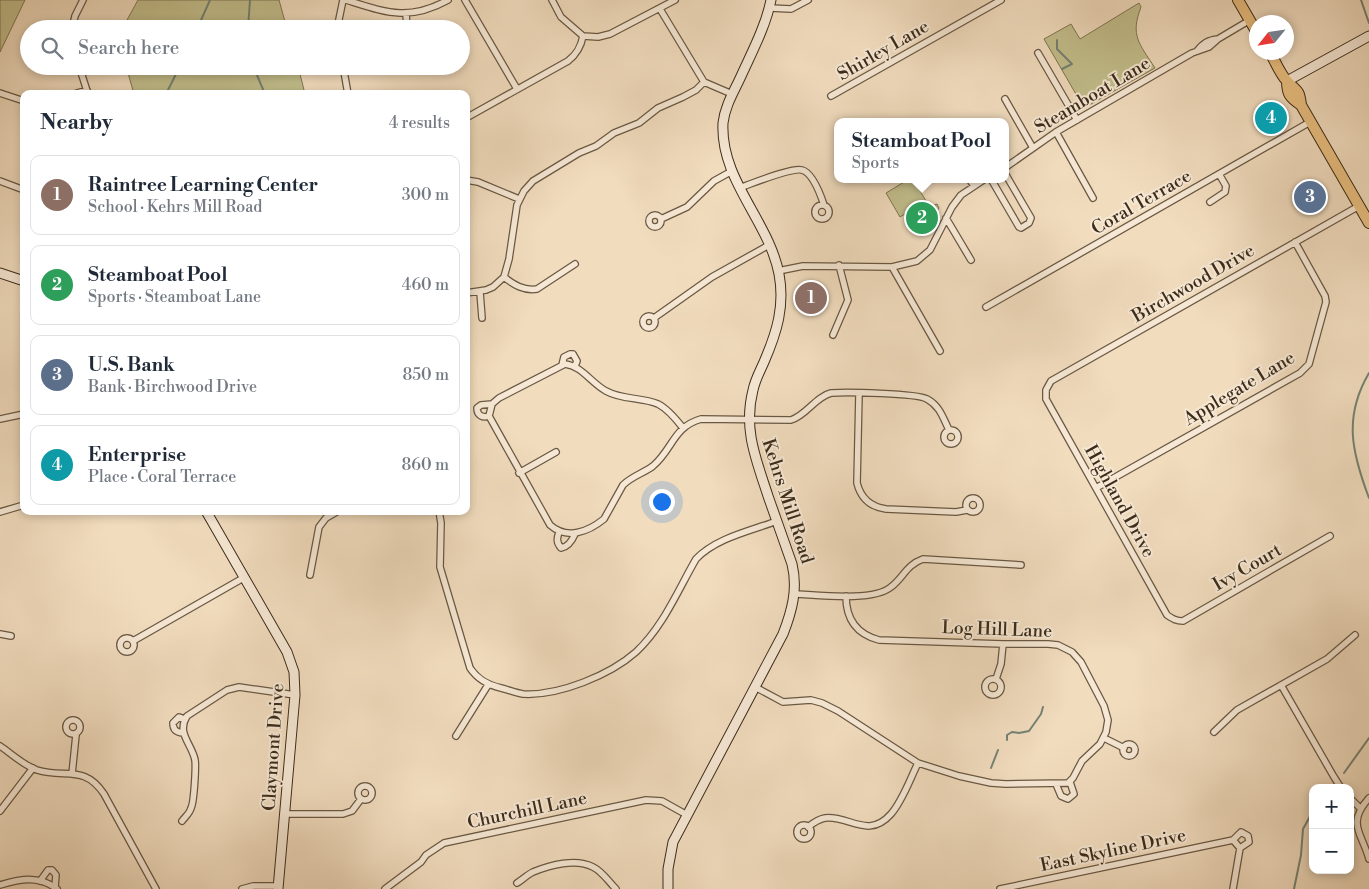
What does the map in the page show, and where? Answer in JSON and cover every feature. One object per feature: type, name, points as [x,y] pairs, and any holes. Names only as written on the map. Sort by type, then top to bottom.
[{"type":"highway","points":[[1238,0],[1249,18]]},
{"type":"highway","points":[[1275,60],[1287,81],[1287,92],[1291,99],[1301,105],[1369,223]]},
{"type":"street","points":[[74,20],[83,0]]},
{"type":"street","points":[[339,20],[344,0],[389,13],[406,13],[422,11],[448,0]]},
{"type":"street","points":[[464,0],[517,90]]},
{"type":"street","points":[[552,0],[561,17],[572,28],[583,36],[598,37],[610,34],[675,0]]},
{"type":"street","points":[[771,4],[791,9],[808,0]]},
{"type":"street","name":"Shirley Lane","points":[[831,96],[1001,0]]},
{"type":"street","name":"Kehrs Mill Road","points":[[668,889],[671,847],[783,634],[790,615],[794,594],[795,584],[792,564],[752,448],[749,420],[753,390],[773,342],[780,317],[781,294],[778,272],[769,245],[732,171],[727,156],[723,125],[727,105],[763,27],[771,4]]},
{"type":"street","points":[[660,9],[704,82],[732,94]]},
{"type":"street","points":[[406,13],[407,20]]},
{"type":"street","name":"Steamboat Lane","points":[[1009,165],[1056,132],[1196,51],[1206,42],[1218,39],[1249,21]]},
{"type":"street","points":[[470,116],[568,62],[582,45],[583,36]]},
{"type":"street","points":[[1287,81],[1365,38]]},
{"type":"street","points":[[1038,53],[1077,120]]},
{"type":"street","points":[[82,75],[87,90]]},
{"type":"street","points":[[345,75],[347,90]]},
{"type":"street","points":[[470,293],[480,292],[493,287],[504,277],[509,259],[515,212],[519,200],[528,185],[579,153],[596,146],[614,133],[639,123],[658,108],[696,90],[704,82]]},
{"type":"street","points":[[0,93],[20,100]]},
{"type":"street","points":[[1004,99],[1033,148]]},
{"type":"street","name":"Coral Terrace","points":[[986,307],[1310,122]]},
{"type":"street","points":[[1056,132],[1093,198]]},
{"type":"street","points":[[739,188],[793,170],[804,170],[809,174],[824,205]]},
{"type":"street","points":[[661,219],[687,207],[714,181],[732,171]]},
{"type":"street","points":[[1210,202],[1225,192],[1226,186],[1220,174]]},
{"type":"street","points":[[993,183],[1021,228],[1029,223],[1031,218],[1009,180]]},
{"type":"street","points":[[0,181],[20,188]]},
{"type":"street","points":[[470,181],[478,182],[519,200]]},
{"type":"street","points":[[778,272],[803,266],[892,267],[911,264],[927,254],[937,239],[952,207],[961,195],[979,183]]},
{"type":"street","name":"Birchwood Drive","points":[[1046,390],[1051,381],[1359,206]]},
{"type":"street","points":[[946,218],[971,260]]},
{"type":"street","name":"Applegate Lane","points":[[1096,488],[1300,372],[1309,364],[1326,302],[1325,296],[1295,242]]},
{"type":"street","points":[[654,318],[712,276],[769,245]]},
{"type":"street","points":[[504,277],[521,288],[538,290],[575,264]]},
{"type":"street","points":[[833,335],[848,300],[839,266]]},
{"type":"street","points":[[892,267],[940,351]]},
{"type":"street","points":[[0,273],[20,280]]},
{"type":"street","points":[[480,292],[482,318]]},
{"type":"street","points":[[562,365],[564,357],[573,354],[576,361],[575,366]]},
{"type":"street","points":[[683,428],[663,407],[651,402],[622,397],[607,392],[594,384],[575,366],[565,364],[499,398],[490,410],[519,473],[550,525],[559,532],[574,534],[604,519],[627,480],[654,465],[674,436],[694,421],[701,419],[791,420],[801,416],[827,394],[912,395],[927,399],[939,410],[949,430]]},
{"type":"street","name":"Highland Drive","points":[[1046,390],[1046,399],[1167,615],[1177,621]]},
{"type":"street","points":[[859,394],[857,484],[866,500],[875,507],[886,509],[956,512],[967,510]]},
{"type":"street","points":[[0,419],[20,415]]},
{"type":"street","points":[[519,473],[556,452]]},
{"type":"street","points":[[0,512],[20,506]]},
{"type":"street","name":"Claymont Drive","points":[[208,515],[290,659],[294,672],[295,695],[278,888]]},
{"type":"street","points":[[310,575],[320,528],[326,518],[331,515]]},
{"type":"street","points":[[440,515],[440,567],[466,660],[473,672],[488,685],[514,692],[536,693],[561,689],[584,682],[604,673],[636,652],[661,620],[696,559],[702,553],[717,543],[777,521]]},
{"type":"street","points":[[559,532],[556,539],[561,548],[570,543],[574,534]]},
{"type":"street","name":"Ivy Court","points":[[1177,621],[1183,621],[1330,536]]},
{"type":"street","points":[[794,594],[846,596],[883,592],[892,586],[909,566],[923,559],[1022,565]]},
{"type":"street","points":[[134,641],[244,577]]},
{"type":"street","name":"Log Hill Lane","points":[[846,596],[846,610],[850,620],[856,628],[870,638],[888,641],[1048,644],[1058,645],[1072,652],[1081,662],[1107,713],[1108,720],[1104,738]]},
{"type":"street","points":[[0,634],[11,636]]},
{"type":"street","points":[[1214,732],[1238,710],[1333,654],[1355,636]]},
{"type":"street","points":[[996,680],[1002,664],[1003,644]]},
{"type":"street","points":[[456,736],[488,685]]},
{"type":"street","points":[[1281,685],[1339,784]]},
{"type":"street","points":[[183,733],[176,731],[173,727],[179,718],[186,718],[227,690],[239,687],[295,695]]},
{"type":"street","points":[[755,687],[783,702],[811,700],[827,705],[918,762],[959,776],[992,783],[1056,784],[1070,782]]},
{"type":"street","points":[[182,821],[192,808],[195,764],[183,733],[186,718]]},
{"type":"street","points":[[72,774],[76,735]]},
{"type":"street","points":[[1056,784],[1061,796],[1068,799],[1074,794],[1070,782],[1082,761],[1097,748],[1104,738],[1124,748]]},
{"type":"street","points":[[0,746],[32,768],[46,772],[84,775],[101,789],[156,889]]},
{"type":"street","points":[[808,827],[818,820],[825,818],[861,826],[880,822],[891,814],[918,762]]},
{"type":"street","points":[[0,812],[32,768]]},
{"type":"street","points":[[1369,798],[1360,808],[1357,824],[1357,830],[1369,859]]},
{"type":"street","points":[[284,814],[343,814],[352,811],[361,799]]},
{"type":"street","name":"Churchill Lane","points":[[385,889],[421,862],[426,855],[444,843],[646,800],[662,801],[687,815]]},
{"type":"street","points":[[1354,802],[1360,808]]},
{"type":"street","name":"East Skyline Drive","points":[[1000,889],[1234,840],[1240,832],[1248,836],[1249,842],[1240,848]]},
{"type":"street","points":[[1233,889],[1240,848],[1234,840]]},
{"type":"street","points":[[517,883],[532,872],[570,862],[578,862],[600,871],[616,889]]},
{"type":"street","points":[[0,885],[18,879],[32,879],[56,888],[56,873],[48,870],[40,881]]},
{"type":"street","points":[[242,889],[253,886],[278,888]]},
{"type":"shaded area","points":[[0,0],[25,0],[0,52]]},
{"type":"shaded area","points":[[138,0],[279,0],[285,20],[127,20]]},
{"type":"shaded area","points":[[1139,3],[1141,7],[1136,32],[1141,45],[1155,68],[1084,108],[1044,39],[1071,24],[1080,39]]},
{"type":"shaded area","points":[[129,75],[300,75],[304,90],[133,90]]},
{"type":"shaded area","points":[[902,183],[915,183],[926,201],[900,217],[886,193]]},
{"type":"shaded area","points":[[937,204],[939,208],[938,213],[931,224],[924,229],[924,234],[921,236],[907,214],[916,209],[918,212]]},
{"type":"waterway","points":[[201,20],[210,0]]},
{"type":"waterway","points":[[249,20],[250,0]]},
{"type":"waterway","points":[[1361,0],[1369,23]]},
{"type":"waterway","points":[[1057,40],[1057,49],[1072,64],[1062,69]]},
{"type":"waterway","points":[[168,90],[176,75]]},
{"type":"waterway","points":[[257,75],[263,90]]},
{"type":"waterway","points":[[1369,373],[1361,389],[1353,420],[1353,435],[1358,466],[1369,498]]},
{"type":"waterway","points":[[1007,740],[1007,735],[1012,732],[1029,731],[1041,714],[1043,707]]},
{"type":"waterway","points":[[1344,773],[1369,738]]},
{"type":"waterway","points":[[991,768],[998,750]]},
{"type":"waterway","points":[[1294,889],[1301,855],[1303,829],[1309,818]]},
{"type":"place","name":"Enterprise","points":[[1271,118]]},
{"type":"place","name":"U.S. Bank","points":[[1310,197]]},
{"type":"place","name":"Steamboat Pool","points":[[922,218]]},
{"type":"place","name":"Raintree Learning Center","points":[[811,298]]}]
